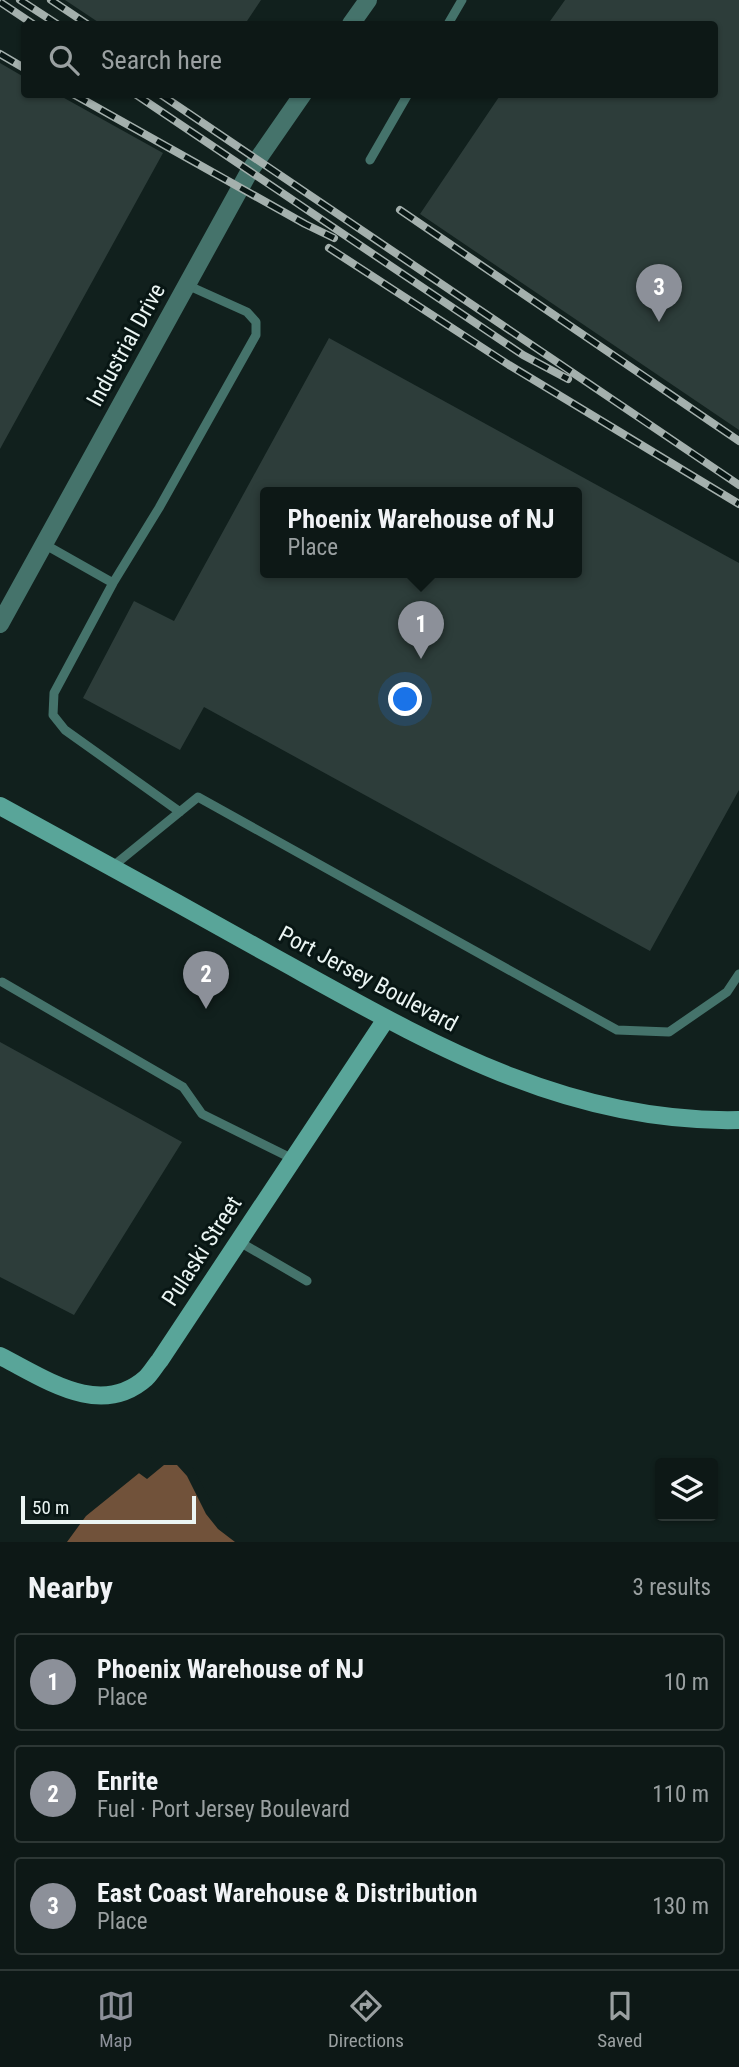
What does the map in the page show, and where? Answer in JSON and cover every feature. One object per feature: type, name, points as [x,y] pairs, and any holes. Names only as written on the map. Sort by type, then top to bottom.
[{"type":"street","points":[[353,21],[368,0]]},
{"type":"street","name":"Industrial Drive","points":[[1,620],[249,172],[300,98]]},
{"type":"street","name":"Port Jersey Boulevard","points":[[0,806],[386,1018],[466,1059],[560,1095],[622,1111],[655,1116],[739,1120]]},
{"type":"street","name":"Pulaski Street","points":[[0,1356],[71,1391],[91,1395],[112,1394],[131,1388],[147,1377],[386,1018]]},
{"type":"lane","points":[[450,21],[462,0]]},
{"type":"lane","points":[[370,160],[406,98]]},
{"type":"lane","points":[[180,812],[65,730],[53,716],[54,693],[113,583],[159,508],[256,335],[256,323],[247,312],[187,285]]},
{"type":"lane","points":[[44,544],[113,583]]},
{"type":"lane","points":[[112,867],[198,797],[617,1030],[669,1032],[727,992],[739,974]]},
{"type":"lane","points":[[2,982],[183,1087],[202,1114],[293,1159]]},
{"type":"lane","points":[[238,1241],[307,1281]]},
{"type":"shaded area","points":[[165,1444],[210,1507],[249,1542],[67,1542],[86,1516],[154,1461]]},
{"type":"pier","points":[[163,1441],[167,1441],[193,1468],[213,1505],[253,1542],[235,1542],[218,1529],[206,1514],[187,1476],[177,1465],[164,1465],[147,1479],[136,1471],[151,1458]]},
{"type":"building","points":[[65,0],[261,0],[247,21],[96,21]]},
{"type":"building","points":[[565,0],[739,0],[739,430],[420,214],[498,98],[718,98],[718,21],[550,21]]},
{"type":"building","points":[[0,63],[21,75],[21,98],[64,98],[163,153],[0,449]]},
{"type":"building","points":[[329,338],[739,563],[739,790],[650,951],[204,707],[180,750],[83,698],[134,601],[174,621]]},
{"type":"building","points":[[0,1042],[182,1142],[74,1315],[0,1277]]},
{"type":"railway","points":[[20,0],[52,21]]},
{"type":"railway","points":[[51,0],[82,21]]},
{"type":"railway","points":[[0,2],[28,21]]},
{"type":"railway","points":[[0,54],[21,66]]},
{"type":"railway","points":[[80,98],[334,238]]},
{"type":"railway","points":[[141,98],[523,355],[568,379]]},
{"type":"railway","points":[[166,98],[739,485]]},
{"type":"railway","points":[[400,210],[739,441]]},
{"type":"railway","points":[[329,248],[509,365],[739,504]]},
{"type":"place","name":"East Coast Warehouse & Distribution","points":[[659,322]]},
{"type":"place","name":"Phoenix Warehouse of NJ","points":[[421,659]]},
{"type":"place","name":"Enrite","points":[[206,1009]]}]
